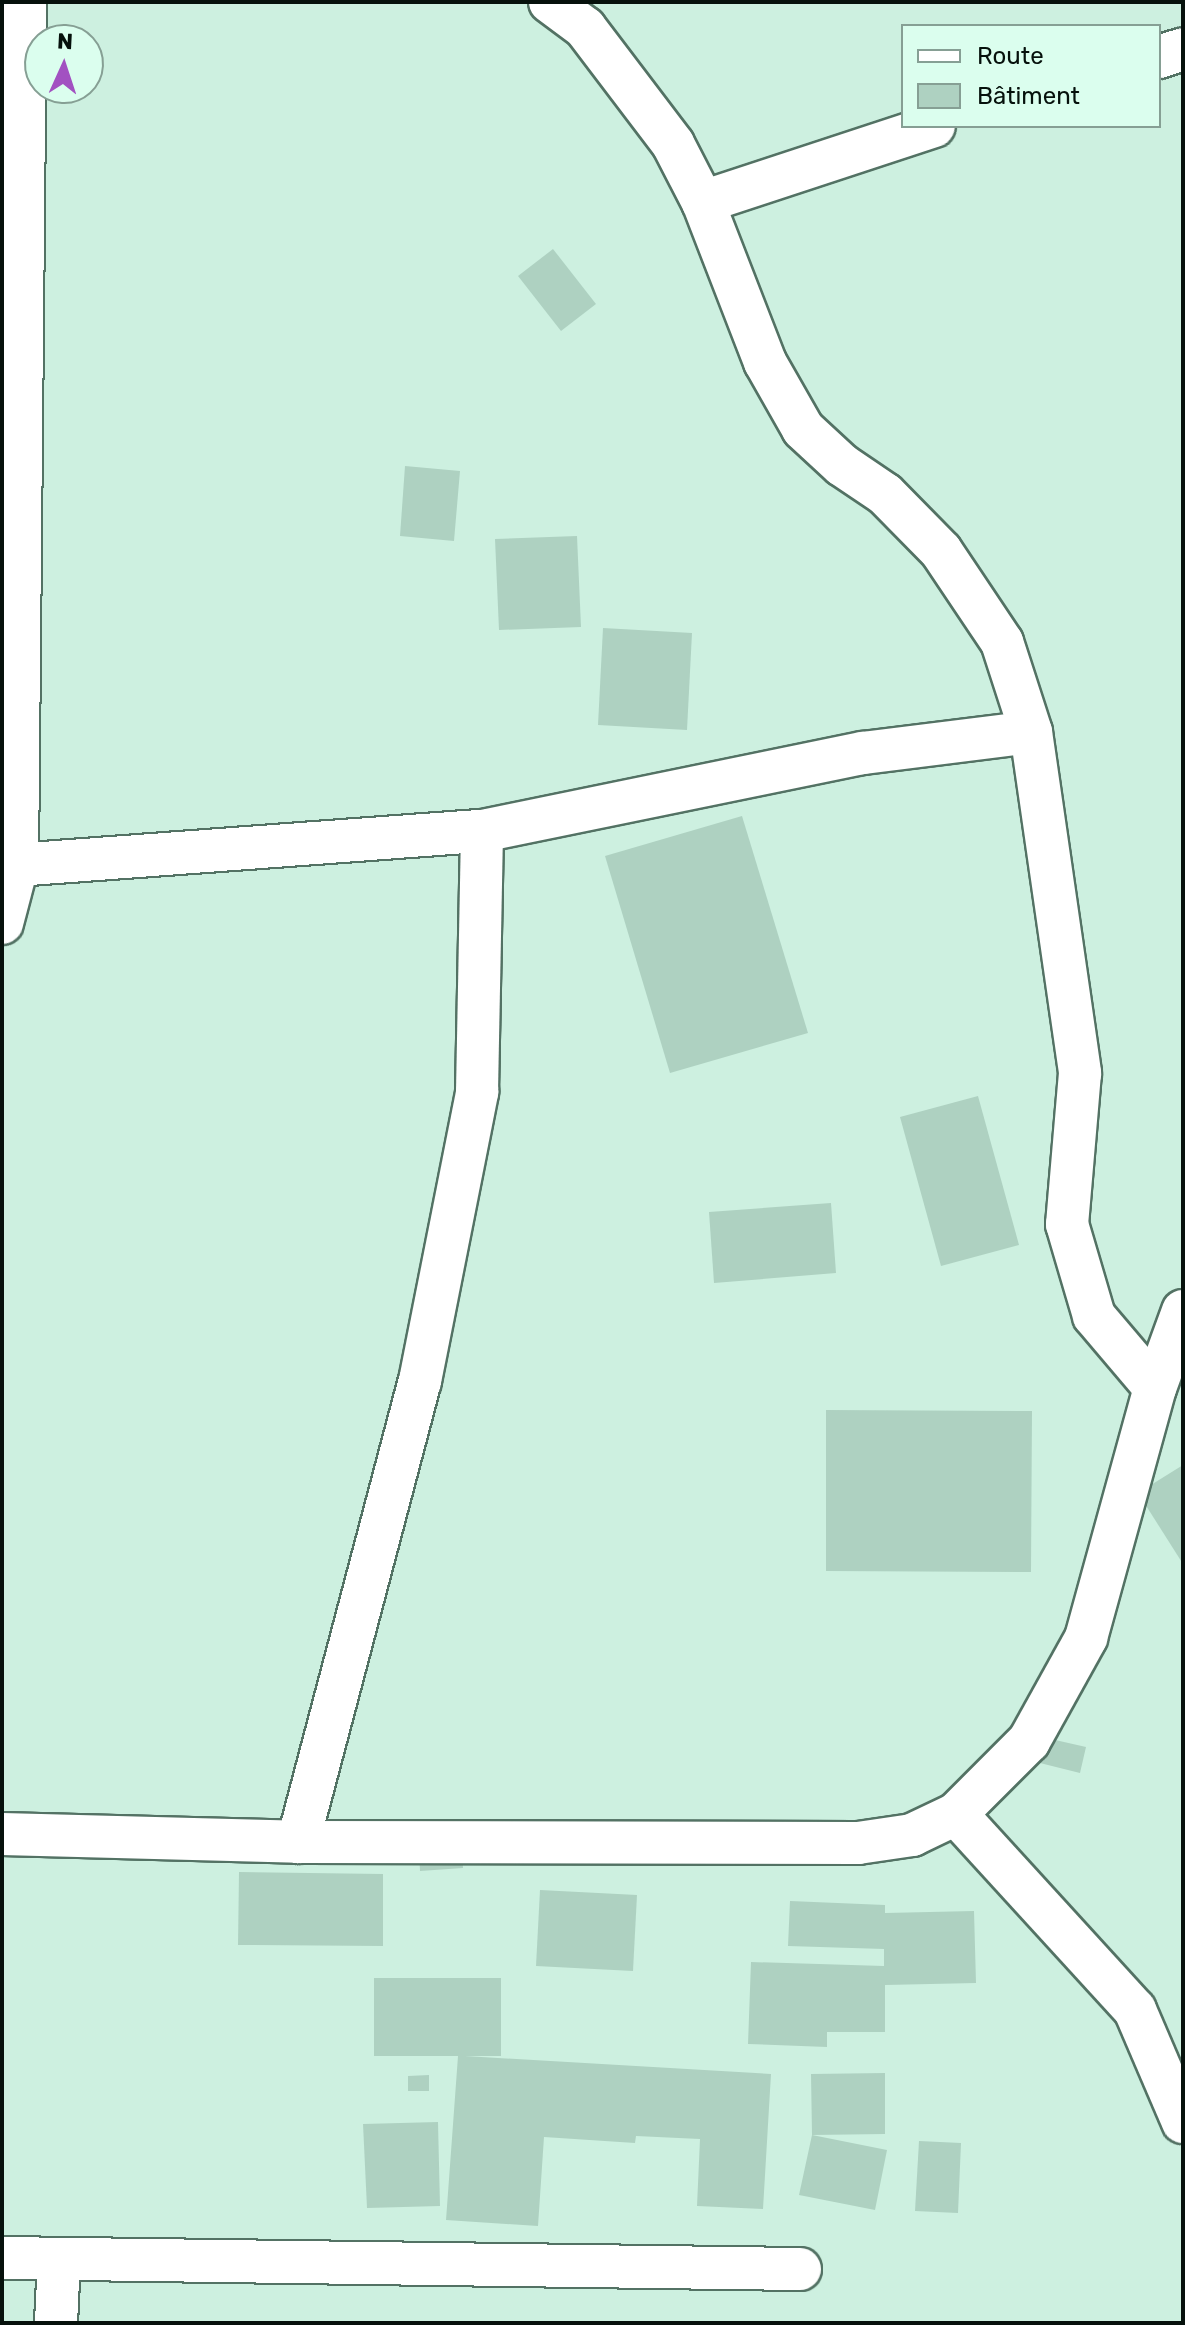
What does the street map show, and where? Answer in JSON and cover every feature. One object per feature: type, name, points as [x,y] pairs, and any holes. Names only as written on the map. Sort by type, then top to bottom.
[{"type":"street","points":[[2,923],[9,866],[25,2]]},
{"type":"street","points":[[550,2],[585,28],[633,86],[673,144],[703,202],[765,362],[803,429],[842,465],[885,494],[941,551],[1002,642],[1031,732],[1080,1073],[1067,1224],[1094,1316],[1155,1388]]},
{"type":"street","points":[[1161,56],[1183,49]]},
{"type":"street","points":[[703,202],[928,128]]},
{"type":"street","points":[[9,866],[482,831],[863,753],[1031,732]]},
{"type":"street","points":[[298,1842],[420,1381],[477,1092],[482,831]]},
{"type":"street","points":[[2,1834],[298,1842],[858,1843],[912,1835],[956,1814],[1029,1741],[1086,1638],[1155,1388],[1183,1311]]},
{"type":"street","points":[[956,1814],[1135,2010],[1183,2122]]},
{"type":"street","points":[[2,2258],[800,2269]]},
{"type":"street","points":[[56,2323],[59,2259]]},
{"type":"building","points":[[553,249],[596,304],[561,331],[518,276]]},
{"type":"building","points":[[405,466],[460,471],[454,541],[400,536]]},
{"type":"building","points":[[577,536],[581,627],[499,630],[495,539]]},
{"type":"building","points":[[603,628],[692,633],[687,730],[598,725]]},
{"type":"building","points":[[742,816],[808,1033],[670,1073],[605,856]]},
{"type":"building","points":[[978,1096],[1019,1245],[941,1266],[900,1117]]},
{"type":"building","points":[[831,1203],[836,1273],[714,1283],[709,1212]]},
{"type":"building","points":[[826,1410],[1032,1411],[1031,1572],[826,1571]]},
{"type":"building","points":[[1183,1465],[1183,1564],[1138,1493]]},
{"type":"building","points":[[1042,1737],[1086,1747],[1080,1773],[1036,1762]]},
{"type":"building","points":[[462,1847],[463,1868],[420,1871],[419,1849]]},
{"type":"building","points":[[239,1872],[383,1874],[383,1946],[238,1945]]},
{"type":"building","points":[[540,1890],[637,1895],[633,1971],[536,1966]]},
{"type":"building","points":[[790,1901],[885,1905],[885,1913],[974,1911],[976,1983],[885,1985],[885,2032],[827,2032],[827,2047],[748,2044],[751,1962],[884,1966],[884,1949],[788,1946]]},
{"type":"building","points":[[374,1978],[501,1978],[501,2056],[465,2056],[771,2074],[763,2209],[697,2206],[700,2139],[636,2136],[635,2143],[544,2137],[538,2226],[446,2220],[458,2056],[374,2056]]},
{"type":"building","points":[[885,2073],[885,2134],[812,2135],[811,2074]]},
{"type":"building","points":[[429,2075],[429,2091],[408,2091],[408,2076]]},
{"type":"building","points":[[438,2122],[440,2206],[367,2208],[363,2124]]},
{"type":"building","points":[[812,2135],[887,2150],[875,2210],[799,2195]]},
{"type":"building","points":[[919,2141],[961,2143],[958,2213],[915,2211]]}]
